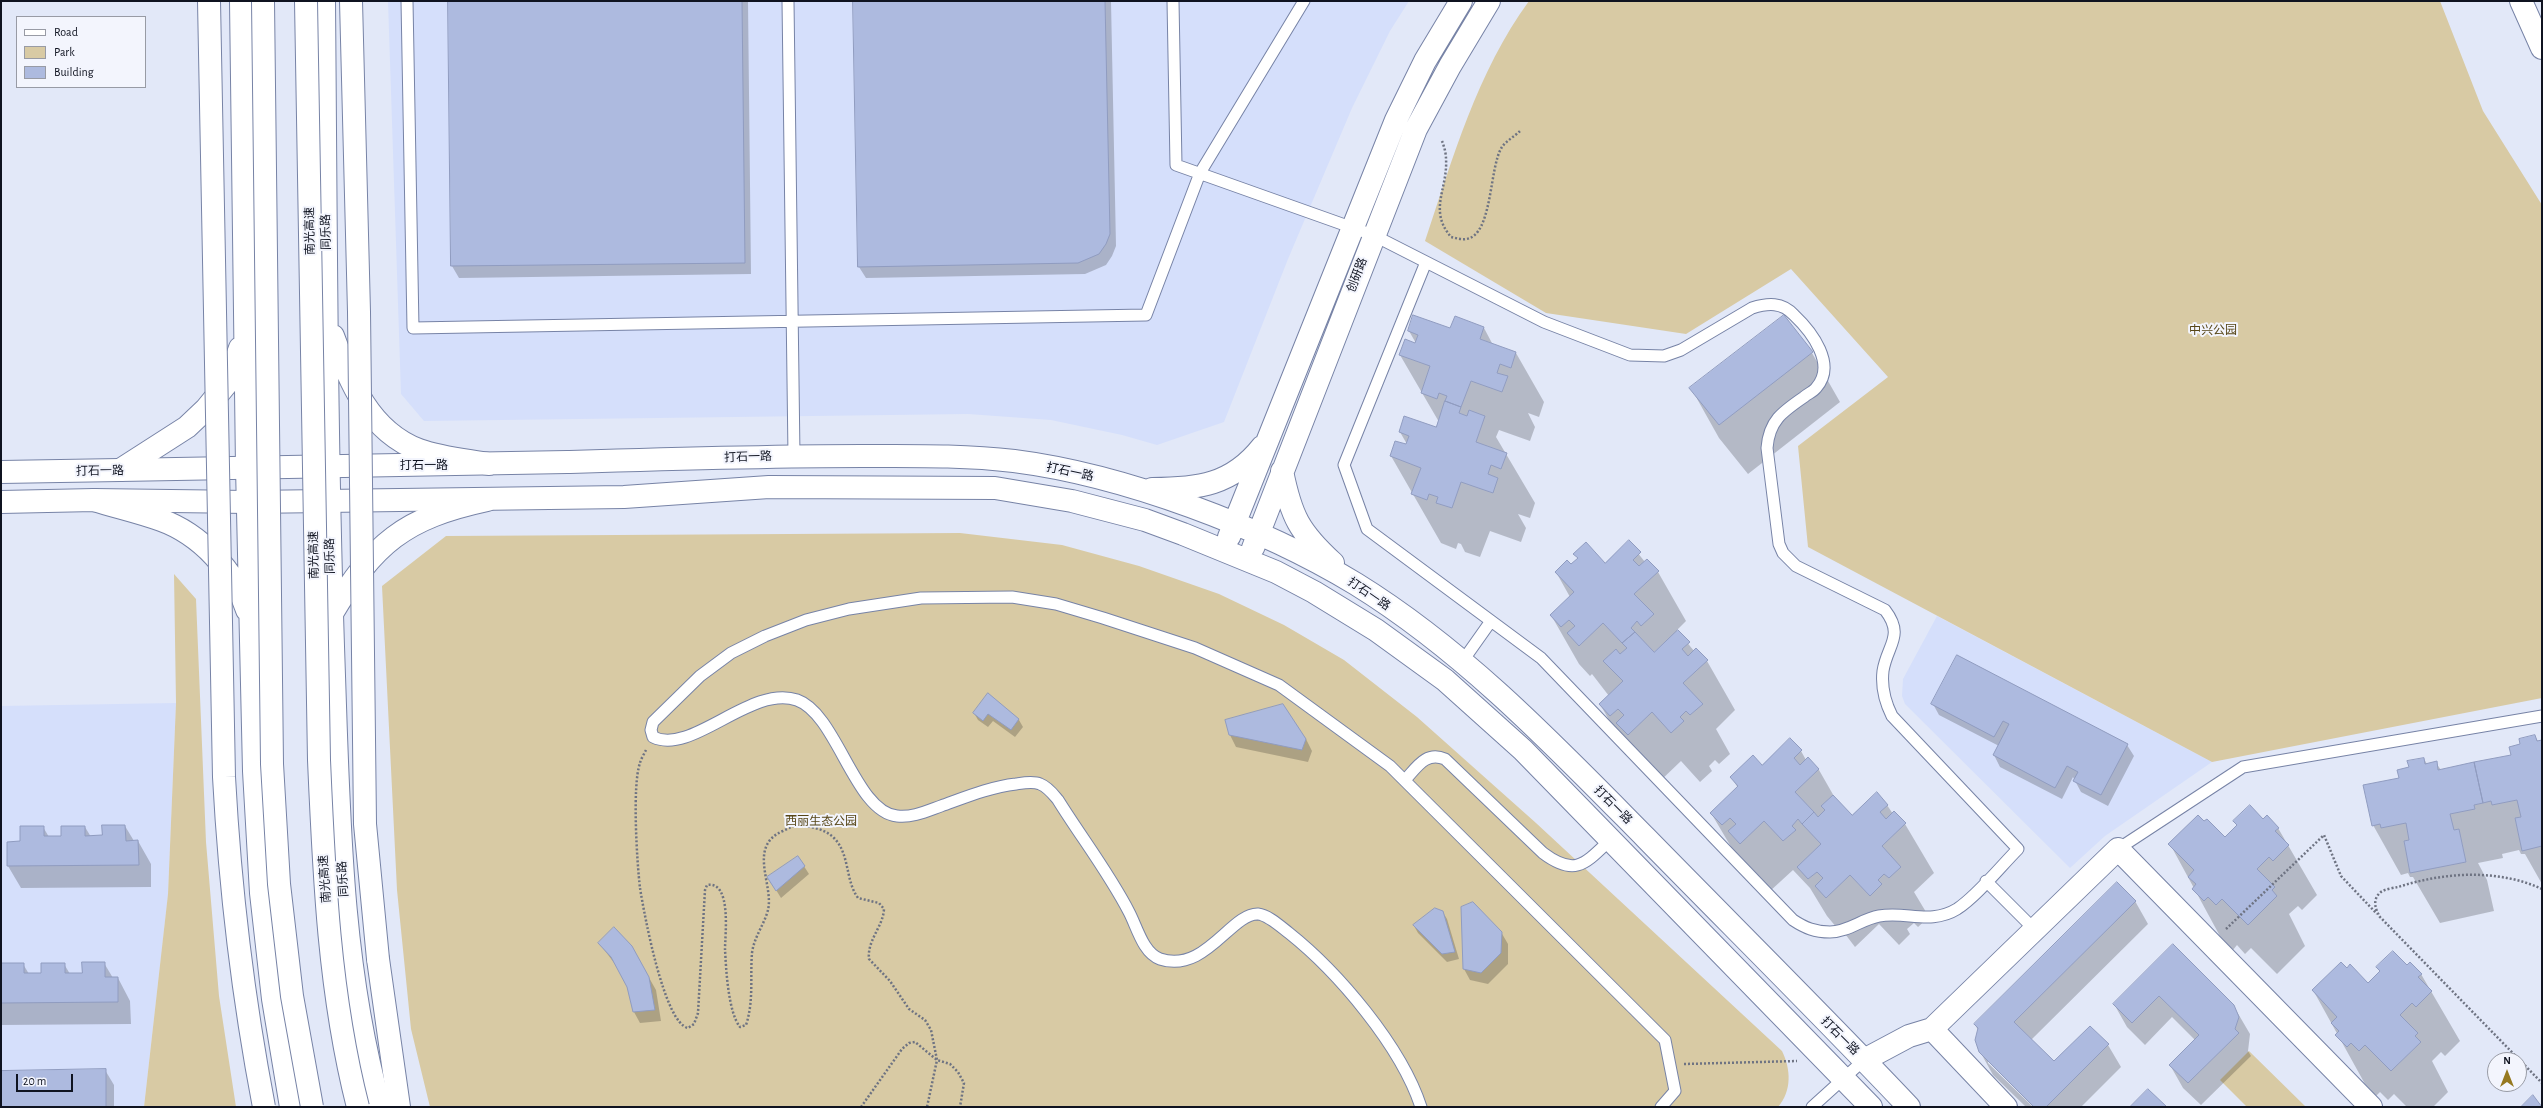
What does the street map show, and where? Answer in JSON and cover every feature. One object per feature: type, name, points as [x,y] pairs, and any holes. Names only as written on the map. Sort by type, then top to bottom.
[{"type":"main road","points":[[209,1],[224,777],[228,846],[238,948],[250,1033],[264,1107]]},
{"type":"main road","points":[[241,1],[247,467],[254,772],[261,893],[273,999],[291,1107]]},
{"type":"main road","points":[[263,1],[272,764],[284,929],[292,996],[312,1107]]},
{"type":"main road","name":"南光高速","points":[[306,1],[319,760],[325,882],[336,986],[358,1107]]},
{"type":"main road","name":"同乐路","points":[[324,1],[329,502],[343,879],[354,987],[380,1107]]},
{"type":"main road","points":[[351,1],[359,312],[365,824],[378,960],[399,1107]]},
{"type":"main road","name":"创研路","points":[[1224,550],[1272,435],[1352,228],[1396,120],[1425,61],[1461,1]]},
{"type":"main road","name":"创研路","points":[[1248,560],[1373,235],[1416,129],[1450,66],[1489,1]]},
{"type":"main road","points":[[2521,1],[2542,48]]},
{"type":"main road","points":[[327,322],[347,375],[366,409],[381,424],[418,449],[437,455],[489,464]]},
{"type":"main road","points":[[120,470],[187,427],[206,409],[228,382],[245,330]]},
{"type":"main road","points":[[1135,489],[1188,489],[1205,486],[1227,477],[1252,460],[1272,435]]},
{"type":"main road","name":"打石一路","points":[[1,472],[329,465],[489,464],[794,456],[932,456],[1014,461],[1091,475],[1135,489],[1234,524],[1301,554],[1360,586],[1462,662],[1552,742],[1909,1107]]},
{"type":"main road","points":[[1282,471],[1292,513],[1302,530],[1315,546],[1360,586]]},
{"type":"main road","points":[[1,502],[94,500],[248,502],[487,500],[624,496],[769,487],[995,488],[1064,499],[1138,518],[1224,550],[1276,572],[1348,611],[1445,680],[1523,750],[1871,1107]]},
{"type":"main road","points":[[94,500],[162,520],[193,539],[211,553],[230,575],[242,594],[251,624]]},
{"type":"main road","points":[[332,615],[367,562],[394,537],[430,515],[487,500]]},
{"type":"main road","points":[[1864,1060],[1909,1036],[1932,1029],[2118,849],[2371,1107]]},
{"type":"main road","points":[[1932,1029],[2006,1107]]},
{"type":"lane","points":[[407,1],[413,328],[1146,315],[1200,173],[1304,1]]},
{"type":"lane","points":[[788,1],[794,321],[794,456]]},
{"type":"lane","points":[[1173,1],[1176,165],[1373,235],[1544,322],[1630,355],[1664,356],[1681,350],[1752,308],[1765,304],[1778,304],[1790,310],[1799,319],[1819,348],[1824,361],[1824,376],[1816,389],[1784,410],[1774,421],[1768,434],[1767,448],[1779,544],[1783,553],[1796,566],[1876,604],[1885,610],[1892,619],[1895,629],[1894,640],[1883,669],[1882,681],[1883,693],[1892,716],[2018,849],[1957,909],[1935,917],[1879,916],[1833,932],[1818,932],[1805,928],[1793,920],[1541,658],[1367,529],[1344,465],[1426,262]]},
{"type":"lane","points":[[1421,1107],[1415,1092],[1388,1044],[1355,999],[1313,954],[1269,919],[1258,914],[1248,916],[1202,952],[1187,960],[1173,961],[1160,959],[1151,954],[1144,944],[1129,911],[1049,789],[1039,783],[1009,784],[988,789],[915,815],[891,814],[875,804],[828,732],[808,706],[798,700],[775,697],[685,737],[663,741],[653,737],[651,730],[653,722],[700,676],[730,653],[765,636],[806,620],[862,606],[921,598],[1012,597],[1056,604],[1195,648],[1254,672],[1279,685],[1405,780],[1665,1040],[1676,1091],[1661,1107]]},
{"type":"lane","points":[[1462,662],[1491,621]]},
{"type":"lane","points":[[2118,849],[2243,767],[2542,716]]},
{"type":"lane","points":[[1405,780],[1422,761],[1429,757],[1437,756],[1445,759],[1543,853],[1555,862],[1567,866],[1579,866],[1588,862],[1610,840]]},
{"type":"lane","points":[[1986,881],[2035,930]]},
{"type":"lane","points":[[1812,1107],[1864,1060]]},
{"type":"path","points":[[1442,141],[1446,160],[1440,209],[1442,226],[1451,237],[1467,239],[1478,233],[1487,211],[1495,163],[1502,147],[1520,131]]},
{"type":"path","points":[[653,737],[639,764],[637,795],[640,888],[662,989],[676,1020],[682,1027],[688,1028],[694,1024],[698,1013],[708,885],[716,886],[723,897],[727,916],[725,948],[729,989],[736,1022],[740,1027],[746,1025],[752,1004],[752,951],[760,925],[768,910],[763,862],[768,845],[780,832],[797,825],[817,827],[834,838],[845,857],[848,878],[858,898],[879,903],[884,909],[883,919],[870,944],[869,959],[890,981],[909,1009],[925,1020],[931,1030],[938,1060],[927,1107]]},
{"type":"path","points":[[2211,944],[2324,835],[2341,876],[2542,1083]]},
{"type":"path","points":[[2380,917],[2375,904],[2381,892],[2419,880],[2448,876],[2478,875],[2507,878],[2542,888]]},
{"type":"path","points":[[861,1107],[902,1049],[909,1043],[915,1042],[938,1060],[950,1064],[958,1072],[964,1082],[960,1107]]},
{"type":"path","points":[[1671,1065],[1826,1060]]},
{"type":"shaded area","points":[[388,1],[1409,1],[1390,31],[1352,108],[1288,259],[1224,422],[1157,445],[1122,435],[1051,420],[968,414],[424,421],[401,394]]},
{"type":"shaded area","points":[[1937,616],[2212,762],[2105,836],[2070,868],[1905,704],[1902,696],[1903,679]]},
{"type":"shaded area","points":[[176,703],[168,895],[144,1107],[1,1107],[1,706]]},
{"type":"green space","name":"中兴公园","points":[[1529,1],[2440,1],[2483,111],[2542,205],[2542,698],[2212,762],[1808,547],[1798,446],[1888,377],[1791,269],[1686,334],[1546,313],[1425,241],[1456,147],[1481,86],[1511,28]]},
{"type":"green space","name":"西丽生态公园","points":[[960,533],[1062,545],[1139,566],[1219,594],[1284,625],[1344,660],[1417,717],[1536,823],[1782,1051],[1787,1065],[1789,1080],[1783,1101],[1778,1107],[430,1107],[411,1029],[397,890],[382,586],[446,536]]},
{"type":"green space","points":[[174,574],[196,599],[206,842],[219,996],[236,1107],[144,1107],[168,894],[176,703]]},
{"type":"green space","points":[[2249,1051],[2306,1107],[2247,1107],[2220,1080]]},
{"type":"building","points":[[448,1],[742,1],[745,263],[451,266]]},
{"type":"building","points":[[853,1],[1105,1],[1110,234],[1106,244],[1099,254],[1078,263],[858,267]]},
{"type":"building","points":[[1413,315],[1450,328],[1455,316],[1484,327],[1480,339],[1516,352],[1511,368],[1500,364],[1497,373],[1508,376],[1502,392],[1471,381],[1461,407],[1445,401],[1447,396],[1439,393],[1437,399],[1421,393],[1430,366],[1399,355],[1405,339],[1415,343],[1418,335],[1408,331]]},
{"type":"building","points":[[1784,315],[1813,352],[1719,425],[1689,388]]},
{"type":"building","points":[[1445,401],[1461,407],[1459,413],[1467,416],[1469,410],[1485,416],[1476,442],[1507,453],[1501,469],[1491,465],[1488,474],[1498,478],[1493,493],[1461,482],[1452,508],[1436,503],[1438,497],[1429,494],[1427,500],[1411,494],[1421,468],[1390,456],[1395,441],[1406,444],[1409,436],[1399,432],[1404,416],[1436,427]]},
{"type":"building","points":[[1629,540],[1641,552],[1633,560],[1639,566],[1647,559],[1659,571],[1634,594],[1654,614],[1641,626],[1637,621],[1631,628],[1635,632],[1622,643],[1603,623],[1579,646],[1567,633],[1575,626],[1569,620],[1561,627],[1550,615],[1574,592],[1555,572],[1567,560],[1571,564],[1578,558],[1573,554],[1586,542],[1605,563]]},
{"type":"building","points":[[1678,630],[1690,642],[1682,649],[1688,656],[1696,648],[1708,660],[1683,683],[1703,704],[1690,715],[1686,711],[1680,717],[1684,721],[1671,733],[1652,712],[1628,735],[1616,723],[1624,715],[1618,709],[1610,716],[1599,704],[1623,681],[1603,661],[1616,649],[1620,654],[1627,648],[1622,643],[1635,632],[1654,652]]},
{"type":"building","points":[[1957,655],[2128,744],[2101,795],[2073,781],[2078,772],[2067,766],[2055,788],[1993,755],[2009,724],[2003,721],[1994,737],[1931,704]]},
{"type":"building","points":[[988,693],[1019,719],[1011,730],[988,714],[983,721],[973,713]]},
{"type":"building","points":[[1283,704],[1306,739],[1302,750],[1229,735],[1225,720]]},
{"type":"building","points":[[2535,735],[2537,741],[2542,740],[2542,846],[2522,851],[2515,818],[2521,817],[2517,800],[2492,805],[2491,801],[2483,803],[2474,762],[2511,755],[2509,747],[2520,744],[2519,739]]},
{"type":"building","points":[[1790,738],[1802,750],[1794,758],[1800,765],[1808,757],[1819,769],[1795,792],[1814,812],[1802,824],[1798,819],[1792,826],[1796,830],[1783,841],[1764,821],[1740,844],[1728,831],[1736,824],[1730,818],[1722,825],[1710,813],[1738,786],[1730,777],[1753,755],[1762,765]]},
{"type":"building","points":[[2424,758],[2425,764],[2437,761],[2438,770],[2474,762],[2483,803],[2474,805],[2475,809],[2450,814],[2454,830],[2459,829],[2466,862],[2410,873],[2404,841],[2409,840],[2406,823],[2381,828],[2380,824],[2372,826],[2363,785],[2399,778],[2397,770],[2409,767],[2407,761]]},
{"type":"building","points":[[1877,792],[1888,805],[1880,812],[1886,819],[1894,811],[1906,823],[1882,846],[1901,867],[1889,878],[1884,874],[1878,880],[1882,884],[1870,896],[1850,875],[1826,898],[1815,886],[1823,878],[1817,872],[1808,879],[1797,867],[1821,844],[1802,824],[1814,812],[1818,817],[1825,810],[1821,806],[1833,795],[1852,815]]},
{"type":"building","points":[[2250,805],[2263,819],[2267,815],[2279,828],[2275,831],[2289,845],[2273,861],[2269,857],[2257,869],[2275,887],[2272,890],[2277,896],[2248,925],[2222,899],[2216,905],[2208,897],[2204,901],[2192,889],[2196,884],[2188,877],[2194,870],[2168,844],[2198,815],[2204,821],[2207,819],[2225,837],[2237,825],[2233,821]]},
{"type":"building","points":[[102,825],[125,825],[126,841],[138,840],[139,865],[7,866],[7,842],[20,841],[20,826],[44,826],[44,836],[61,836],[61,826],[85,826],[85,836],[102,835]]},
{"type":"building","points":[[798,856],[805,866],[776,891],[767,877]]},
{"type":"building","points":[[2117,882],[2136,901],[2014,1022],[2054,1061],[2090,1026],[2109,1044],[2046,1107],[2034,1107],[1979,1052],[1975,1040],[1978,1028],[1974,1024]]},
{"type":"building","points":[[1473,902],[1502,932],[1501,953],[1481,973],[1463,969],[1461,907]]},
{"type":"building","points":[[1435,908],[1443,911],[1455,952],[1442,954],[1413,925]]},
{"type":"building","points":[[614,927],[632,946],[649,977],[655,1010],[633,1012],[627,987],[611,957],[598,943]]},
{"type":"building","points":[[2173,944],[2234,1005],[2239,1017],[2235,1029],[2239,1033],[2188,1083],[2169,1065],[2199,1035],[2159,996],[2132,1023],[2113,1004]]},
{"type":"building","points":[[2393,951],[2407,965],[2410,962],[2422,974],[2418,977],[2432,991],[2416,1007],[2412,1003],[2400,1015],[2418,1033],[2415,1036],[2421,1042],[2391,1071],[2365,1045],[2359,1051],[2351,1043],[2347,1047],[2335,1035],[2339,1031],[2331,1023],[2337,1017],[2312,990],[2341,962],[2347,968],[2350,964],[2368,983],[2380,971],[2376,967]]},
{"type":"building","points":[[82,962],[105,962],[105,977],[118,977],[118,1002],[1,1003],[1,963],[24,963],[24,973],[41,973],[41,963],[65,963],[65,973],[82,973]]},
{"type":"building","points":[[106,1069],[106,1107],[1,1107],[1,1071]]},
{"type":"building","points":[[2148,1089],[2167,1107],[2130,1107]]},
{"type":"building","points":[[2533,1095],[2542,1107],[2521,1107]]}]
